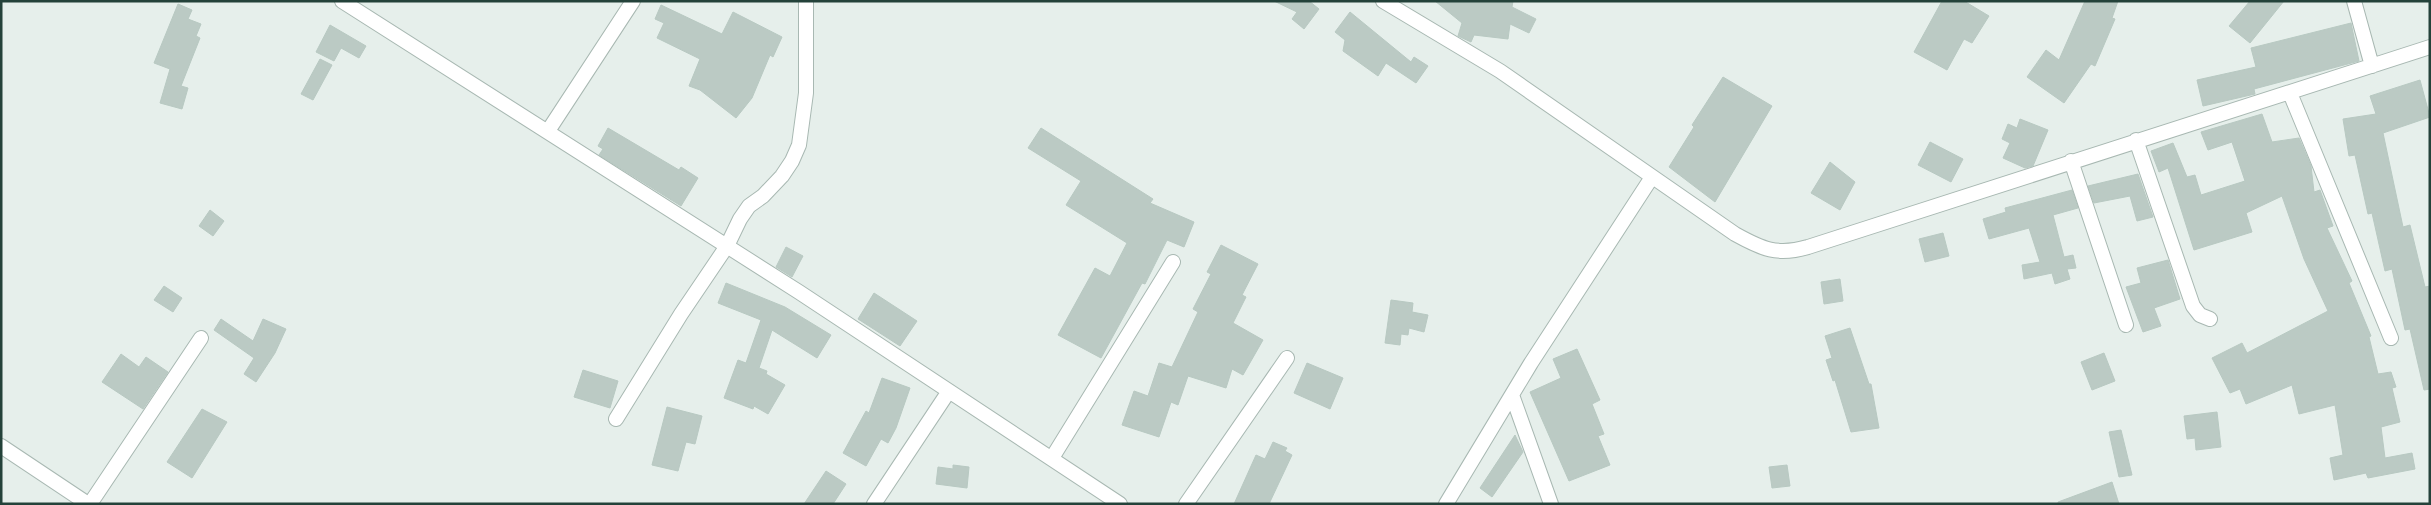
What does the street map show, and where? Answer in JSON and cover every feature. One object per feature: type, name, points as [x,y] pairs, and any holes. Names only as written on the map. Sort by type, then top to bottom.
[{"type":"street","points":[[342,1],[727,246],[1120,504]]},
{"type":"street","points":[[548,131],[633,1]]},
{"type":"street","points":[[616,419],[681,314],[727,246],[740,219],[749,206],[763,196],[782,176],[799,145],[806,93],[806,1]]},
{"type":"street","points":[[1383,1],[1500,71],[1741,238],[1772,251],[1790,252],[2430,47]]},
{"type":"street","points":[[2354,1],[2372,66]]},
{"type":"street","points":[[2290,93],[2391,338]]},
{"type":"street","points":[[2136,140],[2194,306],[2200,315],[2210,319]]},
{"type":"street","points":[[2071,161],[2126,325]]},
{"type":"street","points":[[1446,504],[1512,396],[1652,176]]},
{"type":"street","points":[[1052,458],[1173,262]]},
{"type":"street","points":[[1,446],[89,504],[201,338]]},
{"type":"street","points":[[1186,504],[1287,358]]},
{"type":"street","points":[[874,504],[949,391]]},
{"type":"street","points":[[1512,396],[1552,504]]},
{"type":"building","points":[[1274,1],[1309,1],[1319,9],[1304,29],[1292,19],[1297,12]]},
{"type":"building","points":[[1435,1],[1513,1],[1512,7],[1536,19],[1529,33],[1510,24],[1508,39],[1474,35],[1471,42],[1458,36],[1462,23]]},
{"type":"building","points":[[1942,1],[1964,1],[1989,16],[1972,43],[1964,39],[1947,70],[1914,52]]},
{"type":"building","points":[[2085,1],[2118,1],[2112,18],[2115,19],[2095,66],[2091,64],[2064,103],[2027,77],[2046,50],[2059,60]]},
{"type":"building","points":[[2250,1],[2284,1],[2250,43],[2229,26]]},
{"type":"building","points":[[178,4],[192,10],[188,19],[201,24],[196,36],[200,38],[181,86],[188,88],[182,109],[160,103],[170,69],[154,63]]},
{"type":"building","points":[[661,5],[722,34],[733,12],[782,37],[773,57],[770,55],[752,98],[736,118],[700,90],[689,86],[700,59],[657,38],[664,23],[655,19]]},
{"type":"building","points":[[1350,12],[1411,62],[1414,57],[1428,66],[1416,83],[1386,63],[1378,76],[1343,51],[1345,40],[1335,32]]},
{"type":"building","points":[[2351,23],[2359,61],[2254,89],[2255,94],[2203,106],[2197,80],[2256,67],[2251,48]]},
{"type":"building","points":[[330,25],[366,46],[359,58],[341,48],[334,61],[316,52]]},
{"type":"building","points":[[320,59],[332,65],[313,100],[301,94]]},
{"type":"building","points":[[1723,77],[1772,106],[1715,202],[1669,167],[1694,127],[1692,125]]},
{"type":"building","points":[[2420,80],[2430,117],[2383,133],[2403,227],[2410,225],[2425,287],[2430,286],[2430,389],[2424,390],[2410,329],[2405,330],[2392,269],[2385,271],[2372,213],[2368,214],[2355,155],[2349,156],[2343,119],[2376,114],[2370,96]]},
{"type":"building","points":[[2262,114],[2272,142],[2299,138],[2311,166],[2314,192],[2320,190],[2333,226],[2327,228],[2352,281],[2349,283],[2371,336],[2369,337],[2378,374],[2391,372],[2396,387],[2392,388],[2400,422],[2381,427],[2385,458],[2412,453],[2415,469],[2368,478],[2366,473],[2334,480],[2330,458],[2343,455],[2335,405],[2299,414],[2292,385],[2246,404],[2240,389],[2230,393],[2212,358],[2242,343],[2247,353],[2328,311],[2304,259],[2282,196],[2246,213],[2252,232],[2194,250],[2168,168],[2159,172],[2151,151],[2173,143],[2187,177],[2195,175],[2201,195],[2245,181],[2232,142],[2208,150],[2201,132]]},
{"type":"building","points":[[2020,119],[2048,130],[2033,166],[2025,168],[2003,158],[2010,143],[2002,139],[2008,124],[2017,128]]},
{"type":"building","points":[[608,128],[679,170],[681,167],[698,178],[681,206],[599,155],[603,149],[598,146]]},
{"type":"building","points":[[1041,128],[1153,199],[1150,203],[1194,222],[1184,247],[1167,240],[1145,284],[1142,283],[1101,358],[1058,335],[1095,268],[1110,276],[1127,243],[1066,205],[1081,181],[1028,148]]},
{"type":"building","points":[[1930,142],[1963,159],[1951,182],[1918,165]]},
{"type":"building","points":[[1830,162],[1855,182],[1840,210],[1811,193]]},
{"type":"building","points":[[2138,174],[2153,217],[2137,221],[2130,196],[2094,203],[2088,186]]},
{"type":"building","points":[[2072,190],[2078,208],[2053,215],[2064,257],[2073,255],[2076,268],[2067,269],[2070,279],[2055,284],[2052,273],[2024,279],[2022,265],[2040,262],[2029,228],[1989,239],[1983,219],[2006,212],[2005,208]]},
{"type":"building","points":[[210,210],[224,221],[213,236],[199,226]]},
{"type":"building","points":[[1943,233],[1949,256],[1925,262],[1919,239]]},
{"type":"building","points":[[1221,245],[1258,264],[1242,295],[1246,297],[1233,323],[1263,340],[1243,375],[1232,369],[1226,388],[1188,376],[1178,405],[1171,402],[1159,437],[1122,425],[1134,391],[1148,396],[1159,363],[1172,367],[1198,312],[1193,309],[1211,274],[1207,272]]},
{"type":"building","points":[[786,247],[803,256],[792,277],[776,267]]},
{"type":"building","points":[[2168,260],[2180,299],[2154,308],[2161,326],[2143,332],[2126,287],[2141,283],[2137,268]]},
{"type":"building","points":[[1840,279],[1843,301],[1824,304],[1821,282]]},
{"type":"building","points":[[726,283],[785,307],[831,335],[817,358],[772,330],[759,368],[767,371],[766,374],[785,385],[768,414],[754,406],[753,409],[724,398],[738,360],[746,363],[761,320],[718,303]]},
{"type":"building","points":[[164,286],[182,298],[173,312],[154,300]]},
{"type":"building","points":[[874,293],[917,321],[900,346],[858,319]]},
{"type":"building","points":[[1391,300],[1413,303],[1412,312],[1428,315],[1424,332],[1409,328],[1408,335],[1401,334],[1400,345],[1385,343]]},
{"type":"building","points":[[221,319],[253,341],[263,319],[286,329],[275,353],[256,382],[244,374],[254,358],[214,330]]},
{"type":"building","points":[[1850,328],[1869,384],[1871,384],[1879,428],[1851,432],[1835,380],[1833,381],[1826,360],[1832,358],[1825,336]]},
{"type":"building","points":[[1577,349],[1600,400],[1592,404],[1604,434],[1598,436],[1610,465],[1569,481],[1530,392],[1561,378],[1553,359]]},
{"type":"building","points":[[2104,353],[2115,381],[2092,390],[2081,362]]},
{"type":"building","points":[[121,354],[139,367],[146,357],[168,372],[143,409],[102,382]]},
{"type":"building","points":[[1307,363],[1343,378],[1330,409],[1294,393]]},
{"type":"building","points":[[583,370],[618,381],[610,408],[574,397]]},
{"type":"building","points":[[882,378],[910,388],[896,428],[888,443],[881,439],[866,466],[843,453],[866,411],[869,413]]},
{"type":"building","points":[[667,407],[702,416],[695,444],[686,442],[678,471],[652,465]]},
{"type":"building","points":[[202,409],[227,422],[192,478],[167,462]]},
{"type":"building","points":[[2217,412],[2221,447],[2196,450],[2195,438],[2187,439],[2184,416]]},
{"type":"building","points":[[2121,430],[2132,475],[2119,477],[2109,432]]},
{"type":"building","points":[[1515,435],[1523,452],[1492,497],[1480,488]]},
{"type":"building","points":[[1273,442],[1287,448],[1285,451],[1292,455],[1269,504],[1234,504],[1256,455],[1265,459]]},
{"type":"building","points":[[953,465],[969,467],[967,488],[936,484],[938,467],[953,469]]},
{"type":"building","points":[[1787,465],[1790,486],[1772,488],[1769,467]]},
{"type":"building","points":[[826,471],[846,484],[833,504],[804,504]]},
{"type":"building","points":[[2112,482],[2119,504],[2058,504],[2058,502]]}]
